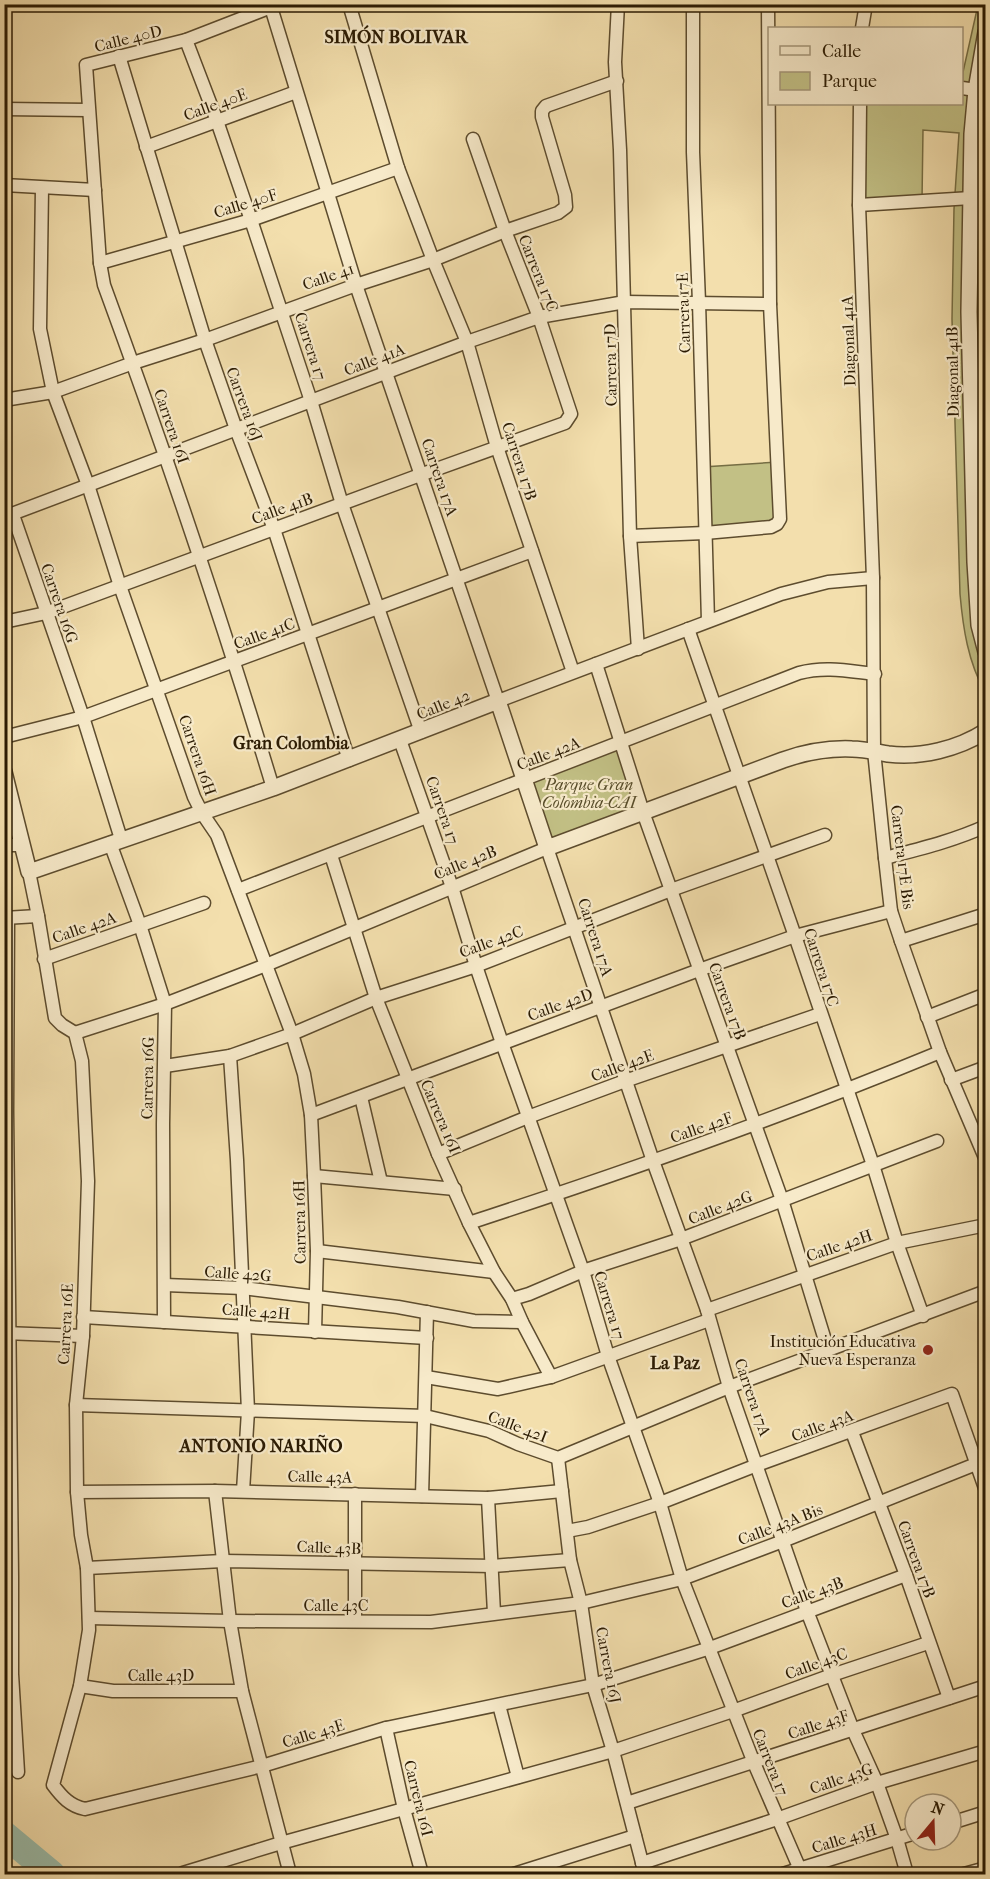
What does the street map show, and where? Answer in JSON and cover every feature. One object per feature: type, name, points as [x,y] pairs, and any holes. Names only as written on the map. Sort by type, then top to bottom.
[{"type":"street","name":"Carrera 17B","points":[[349,4],[398,168],[433,260],[468,342],[497,447],[573,672]]},
{"type":"street","name":"Carrera 17D","points":[[618,4],[615,62],[625,302],[630,536],[638,648]]},
{"type":"street","name":"Carrera 17E","points":[[693,4],[693,152],[708,621]]},
{"type":"street","points":[[768,4],[768,27]]},
{"type":"street","points":[[862,27],[866,4]]},
{"type":"street","name":"Calle 40D","points":[[86,66],[186,40],[273,6]]},
{"type":"street","name":"Carrera 17A","points":[[273,6],[296,92],[356,285],[625,1081],[708,1315],[729,1387],[807,1611],[853,1730],[877,1783],[907,1875]]},
{"type":"street","points":[[969,89],[986,32]]},
{"type":"street","name":"Carrera 17","points":[[186,40],[251,220],[311,400],[342,504],[422,732]]},
{"type":"street","name":"Carrera 16J","points":[[119,56],[205,340],[274,529],[349,760]]},
{"type":"street","name":"Carrera 16I","points":[[86,66],[100,263],[104,285],[235,661],[273,788]]},
{"type":"street","name":"Calle 41","points":[[4,400],[53,392],[433,260],[505,231],[558,213],[566,207],[565,195],[542,111],[546,106],[617,81]]},
{"type":"street","name":"Diagonal 41B","points":[[969,89],[978,199],[969,312],[975,562],[980,625],[986,652]]},
{"type":"street","name":"Calle 40E","points":[[146,147],[296,92]]},
{"type":"street","points":[[630,536],[771,527],[780,519],[770,304],[769,105]]},
{"type":"street","name":"Diagonal 41A","points":[[860,105],[859,206],[873,578]]},
{"type":"street","points":[[4,108],[88,110]]},
{"type":"street","name":"Carrera 17C","points":[[473,139],[505,231],[540,317],[571,414],[569,419]]},
{"type":"street","name":"Calle 40F","points":[[100,263],[251,220],[398,168]]},
{"type":"street","points":[[4,185],[95,190]]},
{"type":"street","name":"Carrera 16H","points":[[42,188],[40,329],[53,392],[88,485],[120,586],[194,797],[217,835],[292,1034],[304,1074],[311,1115],[314,1176],[317,1251],[315,1332]]},
{"type":"street","points":[[859,206],[978,199]]},
{"type":"street","name":"Calle 41A","points":[[9,516],[311,400],[540,317],[625,302],[770,304]]},
{"type":"street","name":"Calle 41B","points":[[4,622],[46,613],[565,423],[569,419]]},
{"type":"street","name":"Carrera 16G","points":[[9,516],[83,717],[115,841],[165,1004],[164,1322]]},
{"type":"street","name":"Calle 41C","points":[[4,737],[83,717],[158,691],[532,551]]},
{"type":"street","name":"Calle 42","points":[[28,872],[349,760],[781,594],[828,582],[873,578]]},
{"type":"street","name":"Carrera 17E Bis","points":[[873,578],[874,752],[891,911],[940,1052],[984,1152]]},
{"type":"street","name":"Carrera 17C","points":[[688,630],[795,936],[923,1316]]},
{"type":"street","name":"Carrera 17B","points":[[596,664],[671,890],[782,1200],[828,1350]]},
{"type":"street","name":"Calle 42A","points":[[238,890],[799,673],[831,668],[875,674]]},
{"type":"street","points":[[874,752],[925,754],[949,748],[986,731]]},
{"type":"street","name":"Carrera 17","points":[[400,740],[452,887],[501,1043],[583,1271],[608,1356],[660,1503],[682,1579],[733,1711],[801,1872]]},
{"type":"street","name":"Calle 42B","points":[[75,1033],[165,1004],[266,965],[547,848],[809,752],[853,749],[874,752]]},
{"type":"street","points":[[4,772],[38,916],[55,1018],[75,1033]]},
{"type":"street","points":[[885,858],[927,847],[986,826]]},
{"type":"street","name":"Calle 42C","points":[[165,1066],[230,1056],[292,1034],[376,998],[476,966],[671,890],[825,835]]},
{"type":"street","points":[[4,844],[21,845]]},
{"type":"street","name":"Carrera 16I","points":[[331,855],[376,998],[438,1154],[469,1223],[494,1272],[513,1299],[522,1322],[551,1377]]},
{"type":"street","name":"Calle 42A","points":[[44,958],[204,903]]},
{"type":"street","name":"Calle 42D","points":[[311,1115],[795,936],[891,911]]},
{"type":"street","points":[[901,940],[986,914]]},
{"type":"street","points":[[18,1772],[8,1576],[6,918],[38,916]]},
{"type":"street","points":[[927,1017],[986,994]]},
{"type":"street","name":"Calle 42E","points":[[438,1154],[625,1081],[820,1014]]},
{"type":"street","name":"Carrera 16E","points":[[53,1785],[80,1686],[89,1630],[87,1568],[76,1492],[76,1405],[83,1336],[88,1181],[82,1061],[75,1033]]},
{"type":"street","name":"Calle 42F","points":[[469,1223],[756,1125],[940,1052]]},
{"type":"street","points":[[230,1056],[248,1411],[243,1491]]},
{"type":"street","points":[[951,1080],[986,1067]]},
{"type":"street","points":[[361,1097],[381,1182]]},
{"type":"street","name":"Calle 42G","points":[[513,1299],[583,1271],[681,1239],[937,1141]]},
{"type":"street","points":[[314,1176],[455,1189]]},
{"type":"street","name":"Calle 42H","points":[[426,1377],[498,1389],[551,1377],[608,1356],[805,1274],[897,1243],[986,1225]]},
{"type":"street","points":[[317,1251],[494,1272]]},
{"type":"street","name":"Calle 42G","points":[[165,1285],[243,1288],[316,1296],[474,1321],[522,1322]]},
{"type":"street","name":"Calle 42I","points":[[76,1405],[425,1416],[489,1431],[558,1458],[729,1387],[986,1291]]},
{"type":"street","points":[[422,1496],[427,1312]]},
{"type":"street","name":"Calle 42H","points":[[83,1317],[427,1338]]},
{"type":"street","points":[[7,1334],[83,1336]]},
{"type":"street","name":"Calle 43A","points":[[567,1531],[588,1527],[660,1503],[952,1394],[981,1462]]},
{"type":"street","name":"Carrera 17B","points":[[852,1432],[949,1698]]},
{"type":"street","name":"Carrera 16J","points":[[558,1458],[570,1560],[581,1603],[593,1685],[644,1869]]},
{"type":"street","points":[[981,1462],[986,1491]]},
{"type":"street","name":"Calle 43A Bis","points":[[581,1603],[682,1579],[981,1462]]},
{"type":"street","points":[[215,1491],[242,1691],[290,1875]]},
{"type":"street","name":"Calle 43A","points":[[76,1492],[243,1491],[488,1498],[562,1491]]},
{"type":"street","points":[[355,1494],[355,1621]]},
{"type":"street","points":[[488,1498],[494,1613]]},
{"type":"street","name":"Calle 43B","points":[[87,1568],[223,1561],[492,1566],[570,1560]]},
{"type":"street","name":"Calle 43B","points":[[593,1685],[710,1648],[906,1575]]},
{"type":"street","name":"Calle 43C","points":[[89,1618],[431,1622],[581,1603]]},
{"type":"street","name":"Calle 43C","points":[[613,1751],[733,1711],[832,1674],[928,1643]]},
{"type":"street","name":"Calle 43E","points":[[53,1785],[74,1807],[85,1809],[262,1766],[386,1728],[593,1685]]},
{"type":"street","name":"Calle 43D","points":[[80,1686],[113,1691],[242,1691]]},
{"type":"street","name":"Calle 43F","points":[[627,1803],[986,1686]]},
{"type":"street","points":[[500,1705],[518,1777]]},
{"type":"street","name":"Carrera 16I","points":[[386,1728],[422,1875]]},
{"type":"street","points":[[183,1873],[281,1843],[613,1751]]},
{"type":"street","name":"Calle 43G","points":[[644,1869],[877,1783],[985,1753]]},
{"type":"street","points":[[963,1819],[986,1812]]},
{"type":"street","points":[[514,1875],[635,1836]]},
{"type":"street","name":"Calle 43H","points":[[783,1875],[801,1872],[903,1837]]},
{"type":"street","points":[[964,1875],[986,1868]]},
{"type":"green space","points":[[978,5],[985,5],[985,692],[974,669],[967,644],[960,594],[952,319],[954,209],[959,133],[923,130],[922,201],[859,205],[860,105],[963,105],[963,72]]},
{"type":"green space","points":[[777,462],[777,524],[705,533],[703,467]]},
{"type":"green space","name":"Parque Gran Colombia-CAI","points":[[621,743],[643,812],[547,848],[524,780]]},
{"type":"waterway","points":[[4,1834],[52,1874]]},
{"type":"place","name":"Institución Educativa Nueva Esperanza","points":[[928,1350]]},
{"type":"district","name":"SIMÓN BOLIVAR","points":[[396,37]]},
{"type":"district","name":"Gran Colombia","points":[[291,743]]},
{"type":"district","name":"La Paz","points":[[675,1363]]},
{"type":"district","name":"ANTONIO NARIÑO","points":[[261,1446]]}]
